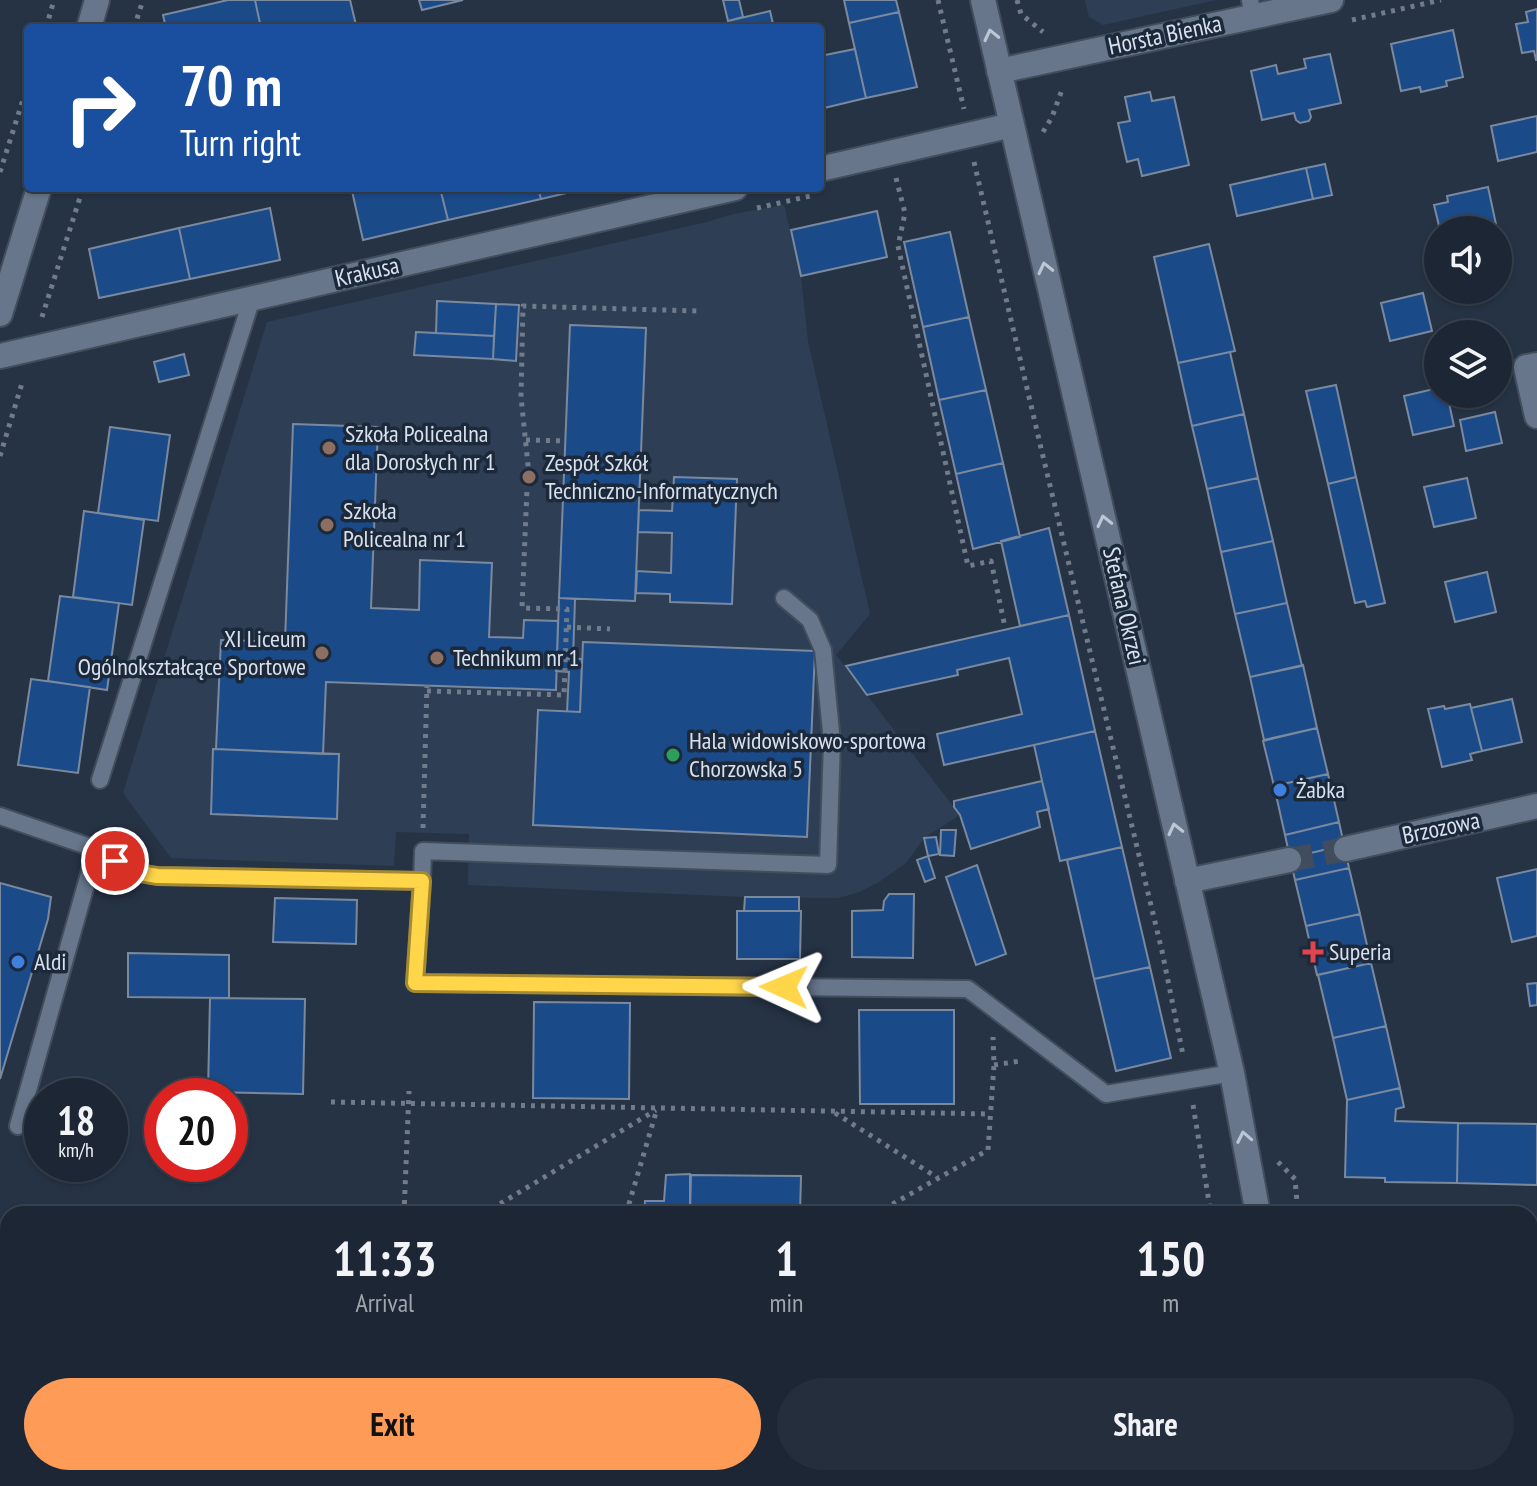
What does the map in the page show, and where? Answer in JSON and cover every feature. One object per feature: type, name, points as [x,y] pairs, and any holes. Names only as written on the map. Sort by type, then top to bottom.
[{"type":"street","points":[[90,24],[97,0]]},
{"type":"street","name":"Stefana Okrzei","points":[[983,0],[1232,1073],[1257,1206]]},
{"type":"street","name":"Horsta Bienka","points":[[999,71],[1251,8],[1331,0]]},
{"type":"street","points":[[824,168],[1012,125]]},
{"type":"street","points":[[0,314],[38,192]]},
{"type":"street","name":"Krakusa","points":[[0,356],[717,192]]},
{"type":"street","points":[[1537,365],[1526,367],[1537,416]]},
{"type":"street","name":"Brzozowa","points":[[1346,849],[1537,806]]},
{"type":"street","points":[[1187,881],[1289,860]]},
{"type":"lane","points":[[100,780],[252,298]]},
{"type":"lane","points":[[784,598],[810,620],[823,650],[832,742],[828,865],[423,851],[415,983],[968,989],[1106,1094],[1232,1073]]},
{"type":"lane","points":[[0,816],[96,849],[134,872],[157,876],[422,881]]},
{"type":"lane","points":[[18,1126],[96,849]]},
{"type":"path","points":[[47,24],[54,0]]},
{"type":"path","points":[[135,24],[143,0]]},
{"type":"path","points":[[938,0],[967,123]]},
{"type":"path","points":[[1017,0],[1021,14],[1052,39]]},
{"type":"path","points":[[1052,117],[1064,85]]},
{"type":"path","points":[[0,172],[24,97]]},
{"type":"path","points":[[974,160],[1162,951],[1189,1080],[1210,1206]]},
{"type":"path","points":[[895,177],[905,213],[898,246],[968,566],[991,561],[1005,627]]},
{"type":"path","points":[[42,319],[82,192]]},
{"type":"path","points":[[423,851],[427,688],[564,695],[567,609],[522,608],[528,465],[521,397],[523,306],[697,311]]},
{"type":"path","points":[[0,456],[25,373]]},
{"type":"path","points":[[526,440],[565,441]]},
{"type":"path","points":[[567,627],[610,629]]},
{"type":"path","points":[[889,1206],[988,1150],[994,1065],[993,1008]]},
{"type":"path","points":[[404,1206],[409,1091]]},
{"type":"path","points":[[331,1102],[990,1114]]},
{"type":"path","points":[[496,1206],[657,1109]]},
{"type":"path","points":[[628,1206],[657,1109]]},
{"type":"path","points":[[834,1112],[938,1179]]},
{"type":"shaded area","points":[[1085,0],[1216,0],[1103,25],[1089,17]]},
{"type":"shaded area","name":"Zespół Szkół Techniczno-Informatycznych","points":[[784,205],[801,276],[808,341],[870,614],[836,655],[960,815],[924,838],[906,863],[879,882],[838,898],[468,885],[469,834],[396,832],[394,866],[171,858],[123,793],[267,322],[733,214]]},
{"type":"building","points":[[228,0],[255,0],[260,24],[165,24],[163,15]]},
{"type":"building","points":[[255,0],[350,0],[356,24],[260,24]]},
{"type":"building","points":[[419,0],[463,0],[422,10]]},
{"type":"building","points":[[723,0],[739,0],[743,17],[728,21]]},
{"type":"building","points":[[844,0],[896,0],[899,12],[849,23]]},
{"type":"building","points":[[1537,9],[1536,60],[1534,51],[1522,53],[1516,24],[1528,22],[1526,12]]},
{"type":"building","points":[[770,11],[773,24],[729,24],[728,21]]},
{"type":"building","points":[[899,12],[917,87],[866,98],[849,23]]},
{"type":"building","points":[[1453,30],[1463,77],[1446,81],[1447,86],[1421,92],[1420,87],[1401,91],[1391,44]]},
{"type":"building","points":[[855,49],[866,98],[824,108],[824,55]]},
{"type":"building","points":[[1330,54],[1341,103],[1309,110],[1309,121],[1300,123],[1294,113],[1262,120],[1251,71],[1276,65],[1278,74],[1306,68],[1304,59]]},
{"type":"building","points":[[1150,92],[1152,101],[1174,97],[1189,165],[1142,176],[1138,159],[1127,162],[1118,123],[1130,121],[1125,97]]},
{"type":"building","points":[[1537,116],[1537,152],[1498,161],[1491,126]]},
{"type":"building","points":[[1325,164],[1332,195],[1313,199],[1306,168]]},
{"type":"building","points":[[1306,168],[1313,199],[1237,216],[1230,185]]},
{"type":"building","points":[[1488,187],[1494,216],[1437,216],[1434,205],[1448,202],[1447,196]]},
{"type":"building","points":[[352,192],[441,192],[448,220],[363,240]]},
{"type":"building","points":[[441,192],[539,192],[541,199],[448,220]]},
{"type":"building","points":[[539,192],[571,192],[541,199]]},
{"type":"building","points":[[270,208],[280,260],[190,279],[179,228]]},
{"type":"building","points":[[877,211],[887,257],[801,276],[791,230]]},
{"type":"building","points":[[179,228],[190,279],[99,298],[89,249]]},
{"type":"building","points":[[950,232],[969,317],[923,327],[904,242]]},
{"type":"building","points":[[1209,244],[1235,351],[1178,363],[1154,257]]},
{"type":"building","points":[[1423,293],[1429,320],[1424,320],[1424,333],[1390,341],[1381,303]]},
{"type":"building","points":[[437,301],[496,304],[494,336],[436,333]]},
{"type":"building","points":[[496,304],[519,305],[516,361],[493,359]]},
{"type":"building","points":[[969,317],[986,390],[939,400],[923,327]]},
{"type":"building","points":[[570,325],[646,328],[635,601],[559,598]]},
{"type":"building","points":[[416,332],[494,336],[493,359],[414,355]]},
{"type":"building","points":[[1230,352],[1244,414],[1192,426],[1178,363]]},
{"type":"building","points":[[184,354],[189,375],[159,382],[154,362]]},
{"type":"building","points":[[1336,385],[1356,477],[1328,484],[1306,391]]},
{"type":"building","points":[[986,390],[1003,463],[956,474],[939,400]]},
{"type":"building","points":[[1424,391],[1424,408],[1450,408],[1454,426],[1413,435],[1404,396]]},
{"type":"building","points":[[1495,412],[1502,443],[1466,451],[1460,420]]},
{"type":"building","points":[[1244,414],[1258,478],[1207,489],[1192,426]]},
{"type":"building","points":[[293,424],[378,427],[371,608],[419,610],[420,560],[492,563],[489,637],[523,638],[524,620],[558,621],[556,690],[326,682],[323,754],[216,749],[221,640],[285,642]]},
{"type":"building","points":[[110,427],[170,435],[158,521],[98,513]]},
{"type":"building","points":[[1003,463],[1020,537],[973,549],[956,474]]},
{"type":"building","points":[[674,477],[737,479],[732,604],[670,602],[670,594],[636,593],[637,571],[671,573],[672,533],[638,532],[639,510],[672,511]]},
{"type":"building","points":[[1356,477],[1385,603],[1367,607],[1365,601],[1355,603],[1328,484]]},
{"type":"building","points":[[1258,478],[1273,541],[1221,552],[1207,489]]},
{"type":"building","points":[[1467,478],[1476,518],[1434,527],[1424,487]]},
{"type":"building","points":[[84,511],[144,520],[132,605],[73,597]]},
{"type":"building","points":[[1049,528],[1069,615],[1020,626],[1001,541]]},
{"type":"building","points":[[1273,541],[1287,603],[1235,614],[1221,552]]},
{"type":"building","points":[[1487,572],[1496,612],[1455,622],[1445,582]]},
{"type":"building","points":[[60,596],[119,603],[107,690],[48,681]]},
{"type":"building","points":[[559,598],[575,599],[573,659],[557,658]]},
{"type":"building","points":[[1287,603],[1302,666],[1250,677],[1235,614]]},
{"type":"building","points":[[1069,615],[1095,731],[1034,745],[944,765],[937,734],[1022,714],[1009,658],[957,670],[958,675],[867,695],[846,666]]},
{"type":"building","name":"Hala widowiskowo-sportowa Chorzowska 5","points":[[583,642],[815,651],[807,837],[533,825],[538,710],[580,712]]},
{"type":"building","points":[[557,658],[582,659],[580,712],[567,712],[569,672],[556,671]]},
{"type":"building","points":[[1303,665],[1317,728],[1264,740],[1250,677]]},
{"type":"building","points":[[31,679],[90,687],[78,773],[18,765]]},
{"type":"building","points":[[1512,699],[1522,742],[1482,751],[1471,708]]},
{"type":"building","points":[[1470,704],[1482,751],[1470,754],[1472,760],[1442,767],[1428,709]]},
{"type":"building","points":[[1317,728],[1328,774],[1274,786],[1263,741]]},
{"type":"building","points":[[1095,731],[1122,847],[1060,861],[1034,745]]},
{"type":"building","points":[[213,749],[339,754],[337,819],[211,814]]},
{"type":"building","points":[[1328,774],[1339,822],[1285,835],[1274,786]]},
{"type":"building","points":[[1042,781],[1049,809],[1037,812],[1040,827],[971,849],[954,801]]},
{"type":"building","points":[[1339,822],[1344,845],[1290,858],[1285,835]]},
{"type":"building","points":[[941,830],[956,830],[954,856],[940,855]]},
{"type":"building","points":[[936,837],[939,854],[928,856],[924,838]]},
{"type":"building","points":[[1344,845],[1349,868],[1295,880],[1290,858]]},
{"type":"building","points":[[1122,847],[1150,967],[1094,979],[1067,860]]},
{"type":"building","points":[[928,856],[935,878],[925,882],[917,860]]},
{"type":"building","points":[[977,865],[1006,954],[976,965],[946,877]]},
{"type":"building","points":[[1349,868],[1360,914],[1306,926],[1295,880]]},
{"type":"building","points":[[1537,869],[1537,936],[1512,942],[1497,878]]},
{"type":"building","name":"Aldi","points":[[0,883],[51,897],[48,919],[0,1079]]},
{"type":"building","points":[[889,894],[914,894],[913,958],[852,957],[852,911],[883,910]]},
{"type":"building","points":[[745,897],[799,897],[799,911],[744,911]]},
{"type":"building","points":[[275,898],[357,900],[356,944],[273,942]]},
{"type":"building","points":[[737,911],[801,911],[800,959],[737,959]]},
{"type":"building","points":[[1360,914],[1371,963],[1317,975],[1306,926]]},
{"type":"building","points":[[128,953],[229,955],[229,998],[128,997]]},
{"type":"building","points":[[1371,963],[1386,1026],[1333,1038],[1318,975]]},
{"type":"building","points":[[1150,967],[1171,1058],[1116,1071],[1094,979]]},
{"type":"building","points":[[1537,983],[1537,1005],[1530,1006],[1527,984]]},
{"type":"building","points":[[210,998],[305,999],[303,1094],[248,1093],[248,1078],[208,1078]]},
{"type":"building","points":[[534,1002],[630,1003],[629,1099],[533,1098]]},
{"type":"building","points":[[859,1010],[954,1010],[954,1104],[860,1104]]},
{"type":"building","points":[[1386,1026],[1400,1088],[1347,1100],[1333,1038]]},
{"type":"building","points":[[1400,1088],[1404,1107],[1396,1109],[1395,1121],[1458,1123],[1457,1183],[1385,1182],[1385,1178],[1345,1177],[1347,1100]]},
{"type":"building","points":[[1458,1123],[1537,1124],[1537,1185],[1457,1183]]},
{"type":"building","points":[[690,1174],[690,1206],[645,1206],[645,1201],[664,1201],[666,1175]]},
{"type":"building","points":[[691,1175],[801,1176],[800,1206],[690,1206]]},
{"type":"tunnel","points":[[1289,860],[1346,849]]},
{"type":"place","name":"Szkoła Policealna dla Dorosłych nr 1","points":[[329,448]]},
{"type":"place","name":"Zespół Szkół Techniczno-Informatycznych","points":[[529,477]]},
{"type":"place","name":"Szkoła Policealna nr 1","points":[[327,525]]},
{"type":"place","name":"XI Liceum Ogólnokształcące Sportowe","points":[[322,653]]},
{"type":"place","name":"Technikum nr 1","points":[[437,658]]},
{"type":"place","name":"Hala widowiskowo-sportowa Chorzowska 5","points":[[673,755]]},
{"type":"place","name":"Żabka","points":[[1280,790]]},
{"type":"place","name":"Superia","points":[[1313,952]]},
{"type":"place","name":"Aldi","points":[[18,962]]},
{"type":"route","points":[[115,861],[134,872],[157,876],[422,881],[415,983],[784,987]]}]
